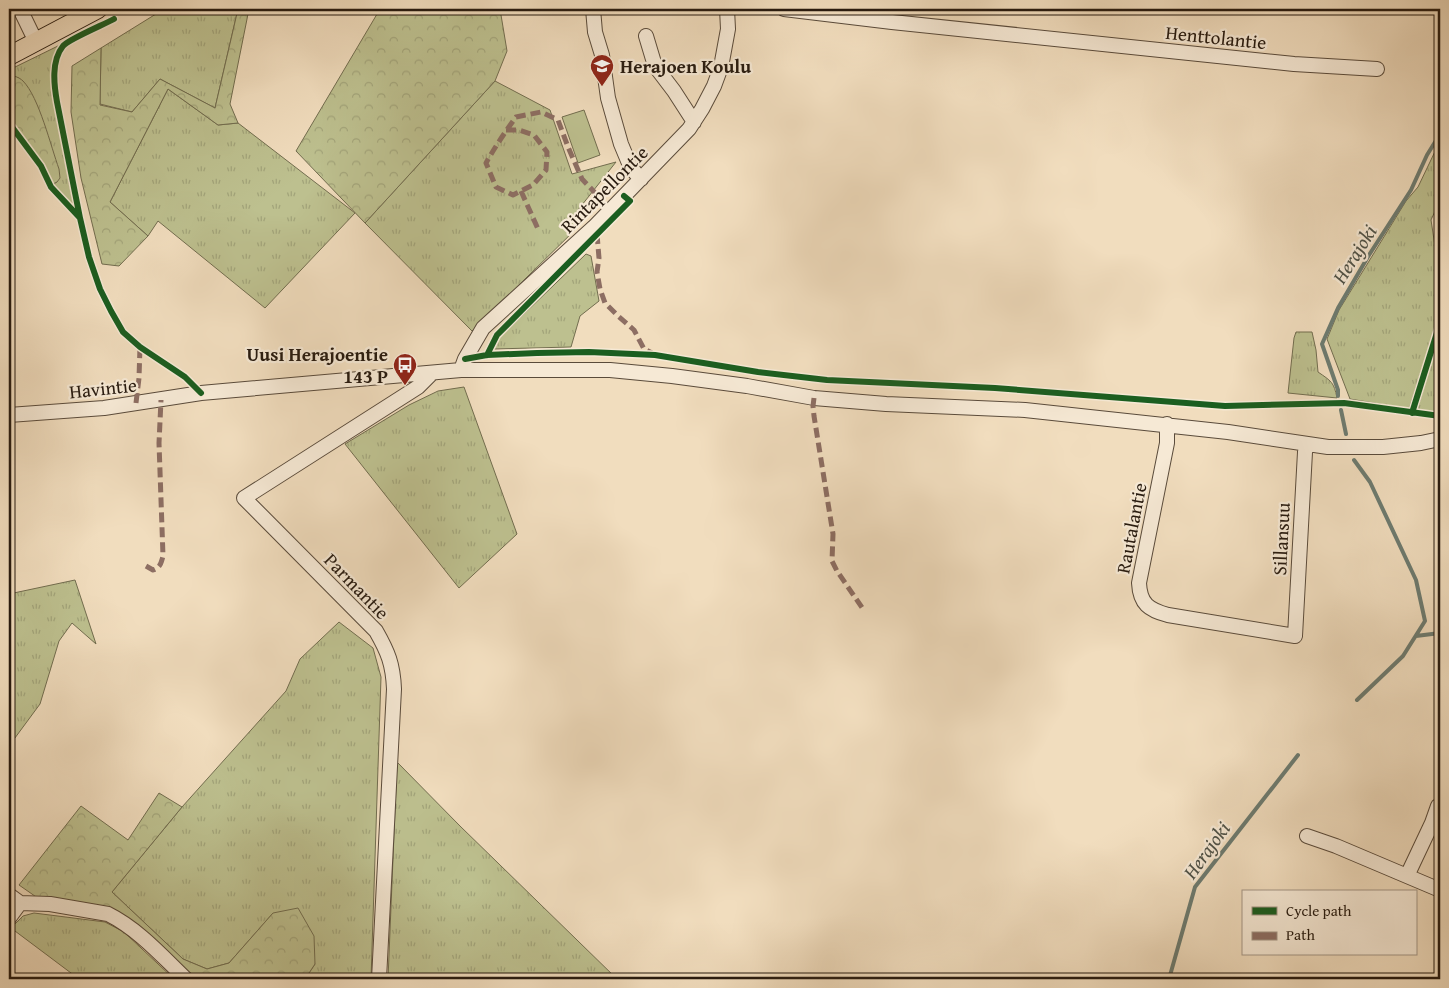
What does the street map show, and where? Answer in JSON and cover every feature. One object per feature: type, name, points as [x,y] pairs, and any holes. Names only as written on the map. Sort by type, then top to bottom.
[{"type":"main road","points":[[9,56],[98,9]]},
{"type":"street","points":[[20,9],[36,42]]},
{"type":"street","points":[[592,9],[610,105],[621,144],[628,163],[640,179]]},
{"type":"street","name":"Rintapellontie","points":[[461,370],[465,359],[483,328],[594,227],[689,129],[714,86],[728,29],[727,9]]},
{"type":"street","name":"Henttolantie","points":[[784,9],[1255,60],[1377,69]]},
{"type":"street","points":[[646,36],[655,66],[694,122]]},
{"type":"street","name":"Havintie","points":[[9,414],[104,408],[201,393],[461,370],[610,370],[747,386],[814,398],[886,404],[1025,410],[1168,424],[1328,447],[1383,447],[1440,439]]},
{"type":"street","name":"Parmantie","points":[[379,979],[394,689],[393,673],[388,653],[376,631],[244,498],[418,387],[432,373]]},
{"type":"street","name":"Rautalantie","points":[[1168,424],[1167,443],[1139,583],[1142,601],[1157,612],[1168,615],[1295,636]]},
{"type":"street","name":"Sillansuu","points":[[1295,636],[1307,444]]},
{"type":"street","points":[[1407,876],[1438,806]]},
{"type":"street","points":[[1307,836],[1336,846],[1440,890]]},
{"type":"street","points":[[9,918],[14,899],[108,914],[131,928],[186,979]]},
{"type":"green space","points":[[164,9],[238,9],[215,108],[160,79],[132,112],[100,104],[101,48]]},
{"type":"green space","points":[[238,9],[249,9],[230,104],[238,123],[218,125],[168,89],[110,202],[148,236],[119,266],[102,264],[81,178],[71,112],[72,66],[101,48],[100,105],[132,112],[160,79],[215,108]]},
{"type":"green space","points":[[380,9],[500,9],[507,51],[495,81],[365,223],[296,151]]},
{"type":"green space","points":[[60,45],[52,66],[52,88],[74,207],[60,194],[53,184],[57,182],[27,87],[19,78],[9,75],[9,70]]},
{"type":"green space","points":[[9,75],[23,81],[29,88],[39,110],[59,169],[60,178],[53,184],[39,157],[9,118]]},
{"type":"green space","points":[[495,81],[550,110],[572,174],[616,162],[574,215],[579,226],[472,331],[365,223]]},
{"type":"green space","points":[[168,89],[218,125],[238,123],[355,213],[265,308],[158,221],[148,236],[110,202]]},
{"type":"green space","points":[[584,110],[600,155],[578,163],[562,117]]},
{"type":"green space","points":[[1440,141],[1440,200],[1431,220],[1440,279],[1440,315],[1409,409],[1350,399],[1327,339],[1339,310],[1406,201],[1418,187]]},
{"type":"green space","points":[[586,254],[591,256],[599,301],[580,316],[571,347],[493,349],[498,339]]},
{"type":"green space","points":[[1296,332],[1312,332],[1318,372],[1331,382],[1335,388],[1337,398],[1288,393]]},
{"type":"green space","points":[[1440,332],[1440,412],[1417,410]]},
{"type":"green space","points":[[464,387],[517,534],[459,588],[345,444],[409,405],[438,391]]},
{"type":"green space","points":[[75,580],[96,644],[72,623],[59,641],[40,704],[9,746],[9,594]]},
{"type":"green space","points":[[339,622],[373,648],[381,677],[371,979],[305,979],[315,964],[273,913],[229,963],[207,969],[183,959],[112,892],[182,807],[286,691],[300,659]]},
{"type":"green space","points":[[397,762],[460,826],[617,979],[388,979]]},
{"type":"green space","points":[[159,793],[182,807],[112,892],[183,959],[207,969],[229,963],[273,913],[298,908],[314,936],[315,964],[305,979],[189,979],[129,923],[42,901],[19,885],[81,806],[128,840]]},
{"type":"green space","points":[[34,913],[105,922],[124,932],[174,979],[79,979],[11,928],[23,916]]},
{"type":"waterway","name":"Herajoki","points":[[1338,396],[1338,390],[1322,344],[1338,308],[1369,255],[1411,190],[1427,155],[1440,134]]},
{"type":"waterway","name":"Herajoki","points":[[1341,410],[1346,434]]},
{"type":"waterway","name":"Herajoki","points":[[1354,460],[1370,482],[1416,580],[1425,621],[1403,656],[1357,700]]},
{"type":"waterway","points":[[1416,636],[1440,633]]},
{"type":"waterway","name":"Herajoki","points":[[1169,979],[1195,887],[1298,755]]},
{"type":"marked path","points":[[506,130],[519,130],[534,135],[547,152],[546,170],[533,185],[513,195],[496,187],[486,163],[493,151],[504,134],[508,128],[516,117],[541,112],[558,120],[582,179],[599,197]]},
{"type":"marked path","points":[[521,191],[538,229]]},
{"type":"marked path","points":[[597,234],[599,258],[597,272],[605,303],[634,330],[644,349],[652,353]]},
{"type":"marked path","points":[[136,403],[140,347]]},
{"type":"marked path","points":[[814,398],[814,416],[833,534],[832,561],[863,609]]},
{"type":"marked path","points":[[146,566],[153,570],[158,568],[163,556],[159,443],[161,400]]},
{"type":"cycle path","points":[[80,218],[56,95],[54,81],[55,66],[59,52],[66,43],[114,19]]},
{"type":"cycle path","points":[[9,123],[41,166],[51,187],[80,218],[89,257],[100,289],[123,332],[140,347],[185,377],[201,393]]},
{"type":"cycle path","points":[[487,355],[497,335],[630,201],[624,196]]},
{"type":"cycle path","points":[[1412,413],[1440,323]]},
{"type":"cycle path","points":[[465,359],[487,355],[537,353],[589,352],[655,355],[758,372],[827,380],[995,388],[1225,406],[1344,403],[1440,416]]},
{"type":"place","name":"Herajoen Koulu","points":[[602,87]]},
{"type":"place","name":"Uusi Herajoentie 143 P","points":[[405,386]]}]
